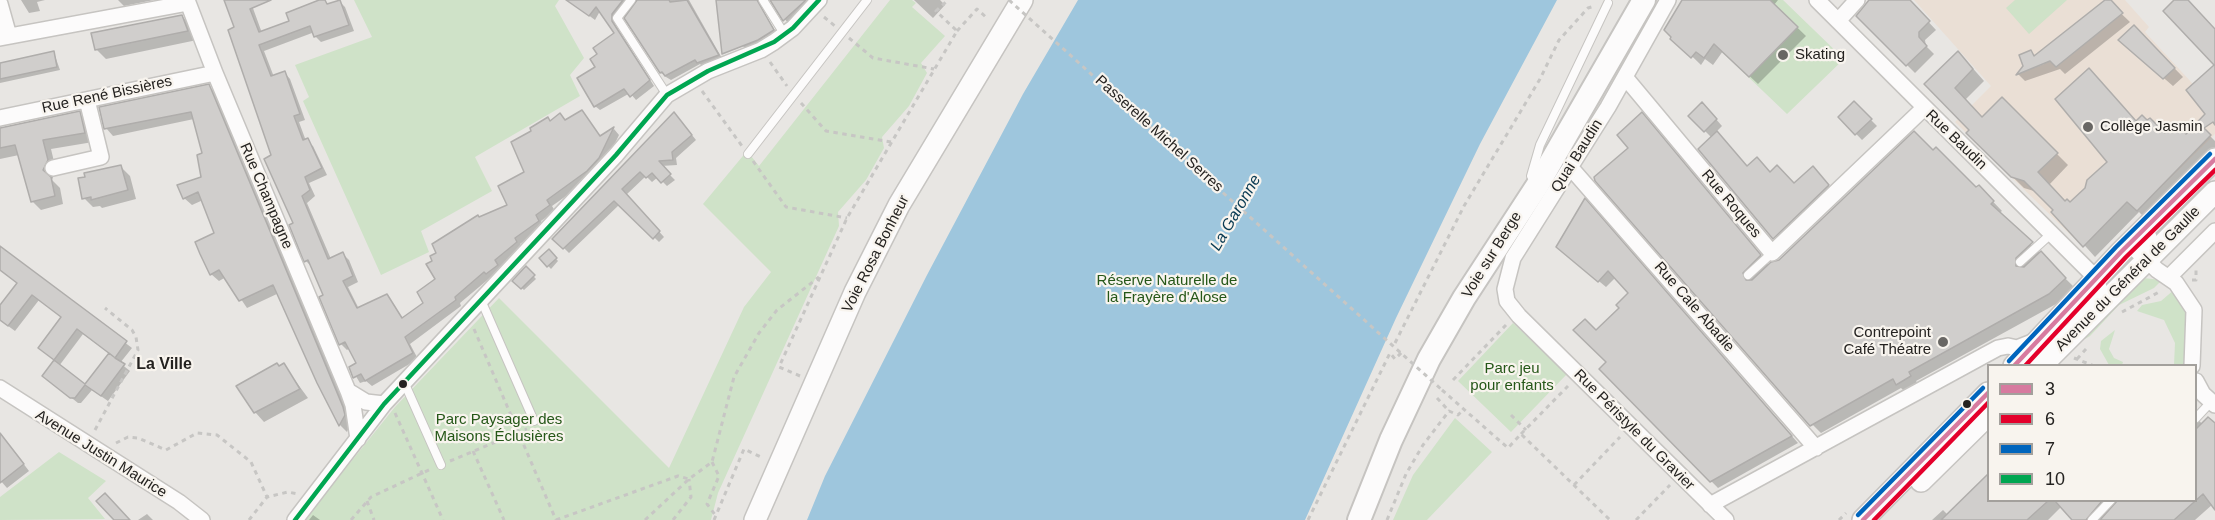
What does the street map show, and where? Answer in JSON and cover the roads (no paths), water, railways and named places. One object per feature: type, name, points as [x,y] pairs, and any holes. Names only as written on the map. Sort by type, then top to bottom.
[{"type":"main road","name":"Voie Rosa Bonheur","points":[[755,520],[855,292],[899,205],[1022,0]]},
{"type":"main road","name":"Voie sur Berge","points":[[1359,520],[1391,440],[1430,359],[1464,298],[1537,186],[1644,0]]},
{"type":"main road","name":"Avenue du Général de Gaulle","points":[[2016,364],[2096,278],[2213,162]]},
{"type":"main road","name":"Avenue du Général de Gaulle","points":[[2045,364],[2070,352],[2113,307],[2146,260],[2215,192]]},
{"type":"main road","points":[[1863,520],[1987,395]]},
{"type":"main road","points":[[1882,520],[1987,417]]},
{"type":"street","name":"Quai Baudin","points":[[1517,313],[1508,302],[1505,290],[1513,258],[1571,168],[1668,0]]},
{"type":"street","name":"Rue Baudin","points":[[1817,0],[2096,278]]},
{"type":"street","points":[[1838,21],[1857,0]]},
{"type":"street","points":[[0,4],[4,37],[187,1]]},
{"type":"street","name":"Rue Champagne","points":[[187,1],[348,391],[353,405],[357,439]]},
{"type":"street","points":[[295,520],[384,404],[667,95],[693,78],[761,50],[785,35],[816,4]]},
{"type":"street","name":"Rue René Bissières","points":[[0,118],[215,73]]},
{"type":"street","name":"Rue Roques","points":[[1625,77],[1772,253],[1924,108]]},
{"type":"street","points":[[53,168],[100,157],[87,100]]},
{"type":"street","points":[[2192,364],[2194,310],[2182,289],[2168,282],[2136,250],[2201,186],[2213,162]]},
{"type":"street","name":"Rue Cale Abadie","points":[[1571,168],[1816,448]]},
{"type":"street","points":[[2168,282],[2210,236]]},
{"type":"street","points":[[2070,352],[2073,322],[2100,291],[2096,278]]},
{"type":"street","name":"Rue Péristyle du Gravier","points":[[1517,313],[1726,520]]},
{"type":"street","points":[[1710,505],[1984,355],[1998,348],[2008,346],[2017,348],[2039,340]]},
{"type":"street","points":[[2197,383],[2201,392],[2214,402]]},
{"type":"street","name":"Avenue Justin Maurice","points":[[0,388],[179,502],[202,520]]},
{"type":"street","points":[[348,391],[366,402],[384,404]]},
{"type":"lane","points":[[631,0],[617,18],[667,95]]},
{"type":"lane","points":[[764,0],[785,35]]},
{"type":"lane","points":[[748,154],[867,0]]},
{"type":"lane","points":[[1537,186],[1531,176],[1540,145],[1608,3]]},
{"type":"lane","points":[[2020,262],[2052,233]]},
{"type":"lane","points":[[1748,275],[1772,253]]},
{"type":"lane","points":[[481,300],[534,421]]},
{"type":"lane","points":[[404,382],[441,465]]},
{"type":"lane","points":[[2197,417],[2214,402]]},
{"type":"lane","points":[[2092,520],[2110,502]]},
{"type":"water","name":"Réserve Naturelle de la Frayère d'Alose","points":[[1078,0],[1557,0],[1480,144],[1396,318],[1305,520],[807,520],[825,476],[927,275],[1023,94]]},
{"type":"place","name":"Skating","points":[[1783,55]]},
{"type":"place","name":"Collège Jasmin","points":[[2088,127]]},
{"type":"place","name":"Contrepoint Café Théatre","points":[[1943,342]]},
{"type":"district","name":"La Ville","points":[[164,365]]},
{"type":"water label","name":"La Garonne","points":[[1236,213]]},
{"type":"park label","name":"Parc jeu pour enfants","points":[[1512,378]]},
{"type":"park label","name":"Parc Paysager des Maisons Éclusières","points":[[499,428]]}]
